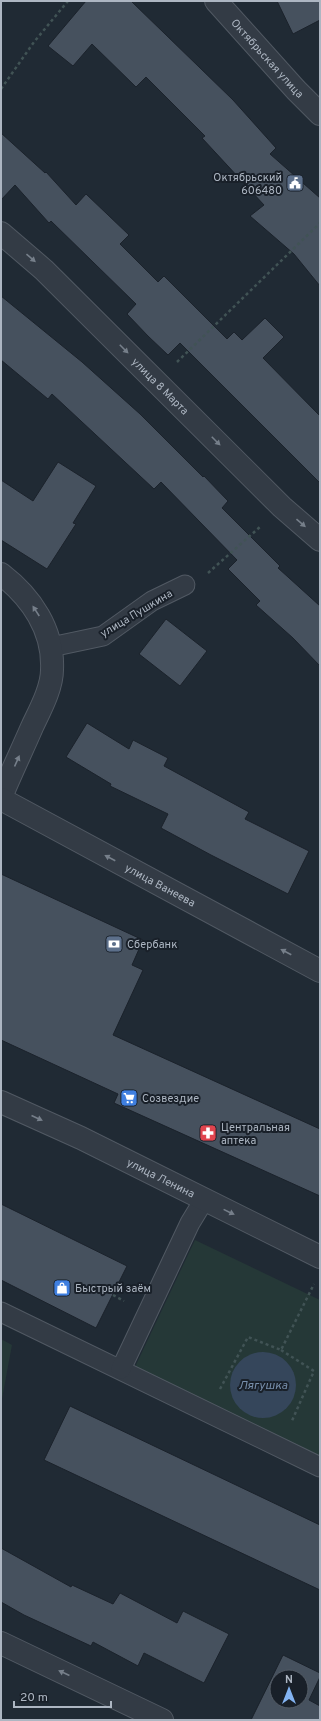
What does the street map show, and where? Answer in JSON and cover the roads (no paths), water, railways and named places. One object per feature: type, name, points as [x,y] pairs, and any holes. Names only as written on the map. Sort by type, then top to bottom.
[{"type":"street","name":"Октябрьская улица","points":[[216,1],[296,90],[320,114]]},
{"type":"street","name":"улица 8 Марта","points":[[1,233],[44,270],[282,507],[320,540]]},
{"type":"street","points":[[1,574],[18,587],[38,613],[51,647],[52,671],[45,699],[1,798]]},
{"type":"street","name":"улица Ванеева","points":[[1,798],[320,971]]},
{"type":"street","name":"улица Ленина","points":[[1,1102],[81,1138],[320,1257]]},
{"type":"street","points":[[1,1643],[162,1720]]},
{"type":"lane","name":"улица Пушкина","points":[[51,647],[103,636],[152,601],[185,585]]},
{"type":"lane","points":[[121,1369],[190,1224],[204,1200]]},
{"type":"lane","points":[[1,1312],[320,1467]]},
{"type":"water","name":"Лягушка","points":[[263,1352],[276,1355],[286,1362],[293,1372],[296,1385],[293,1398],[286,1408],[276,1415],[263,1418],[250,1415],[240,1408],[233,1398],[230,1385],[233,1372],[240,1362],[250,1355]]},
{"type":"place","name":"Октябрьский 606480","points":[[295,183]]},
{"type":"place","name":"Сбербанк","points":[[114,944]]},
{"type":"place","name":"Созвездие","points":[[129,1098]]},
{"type":"place","name":"Центральная аптека","points":[[208,1133]]},
{"type":"place","name":"Быстрый заём","points":[[62,1288]]}]
